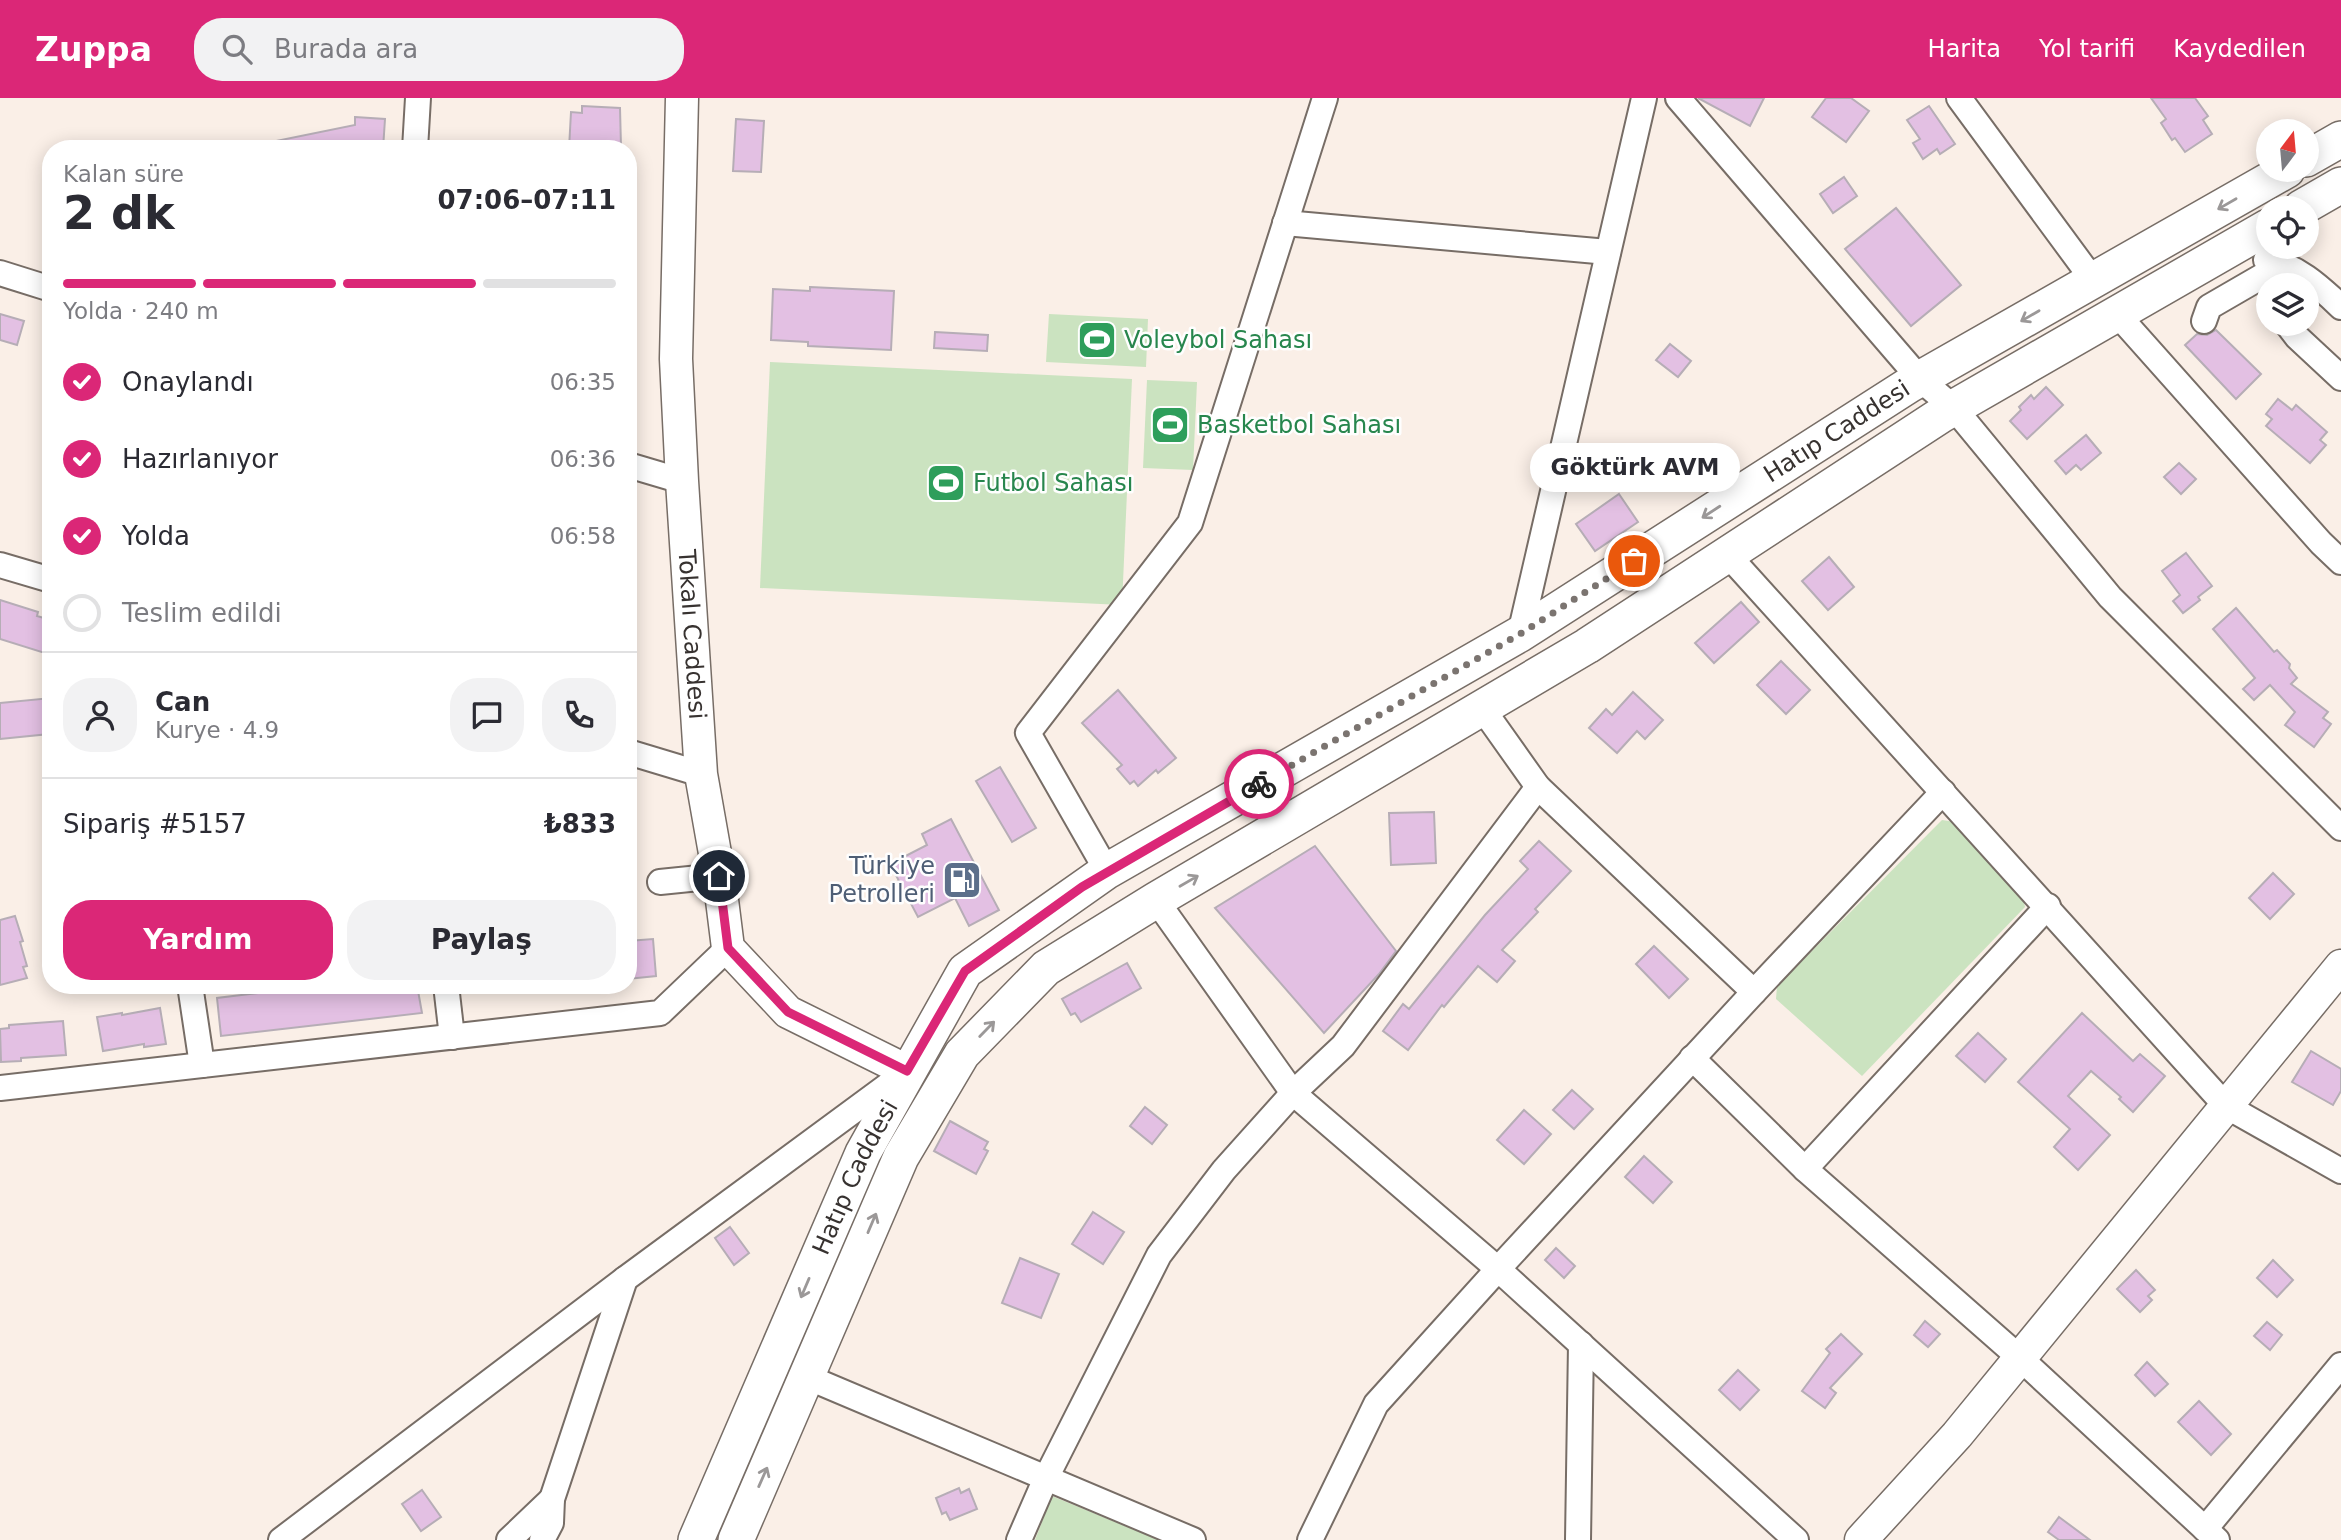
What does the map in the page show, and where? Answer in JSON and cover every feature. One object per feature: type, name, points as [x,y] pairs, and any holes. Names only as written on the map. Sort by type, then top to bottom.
[{"type":"main road","points":[[2319,152],[2341,139]]},
{"type":"main road","name":"Hatıp Caddesi","points":[[696,1540],[863,1153],[965,971],[1107,871],[1520,634],[1920,379],[2266,182]]},
{"type":"main road","points":[[2319,198],[2341,185]]},
{"type":"main road","name":"Hatıp Caddesi","points":[[736,1540],[901,1157],[962,1054],[1046,968],[1156,900],[1587,646],[1954,408],[2117,314],[2257,259]]},
{"type":"main road","points":[[907,1071],[939,1089]]},
{"type":"street","points":[[416,140],[418,98]]},
{"type":"street","name":"Tokalı Caddesi","points":[[682,98],[676,359],[682,481],[701,774],[719,876],[728,948]]},
{"type":"street","points":[[1107,871],[1028,733],[1190,523],[1325,98]]},
{"type":"street","points":[[1520,634],[1644,98]]},
{"type":"street","points":[[1678,98],[1920,379],[1954,408],[2110,597],[2341,828]]},
{"type":"street","points":[[1959,98],[2093,280]]},
{"type":"street","points":[[1285,223],[1608,251]]},
{"type":"street","points":[[2204,321],[2208,307],[2262,259]]},
{"type":"street","points":[[2272,259],[2313,281],[2341,307]]},
{"type":"street","points":[[0,273],[42,286]]},
{"type":"street","points":[[2117,314],[2321,543],[2341,562]]},
{"type":"street","points":[[2296,336],[2341,378]]},
{"type":"street","points":[[637,468],[682,481]]},
{"type":"street","points":[[1727,554],[2226,1106],[2341,1171]]},
{"type":"street","points":[[0,565],[42,577]]},
{"type":"street","points":[[1482,708],[1538,787],[1754,992]]},
{"type":"street","points":[[637,755],[701,774]]},
{"type":"street","points":[[1018,1540],[1046,1478],[1159,1255],[1224,1170],[1293,1093],[1343,1045],[1538,787]]},
{"type":"street","points":[[1310,1540],[1376,1404],[1692,1058],[1943,792]]},
{"type":"street","points":[[660,882],[719,876]]},
{"type":"street","points":[[1156,900],[1293,1093],[1497,1269],[1796,1540]]},
{"type":"street","points":[[1805,1169],[2048,906]]},
{"type":"street","points":[[0,1088],[660,1013],[728,948],[788,1012],[907,1071],[625,1279],[281,1540]]},
{"type":"street","points":[[1861,1540],[1957,1435],[2341,966]]},
{"type":"street","points":[[191,994],[202,1065]]},
{"type":"street","points":[[447,994],[452,1037]]},
{"type":"street","points":[[1692,1058],[1805,1169],[2020,1357],[2211,1534],[2341,1364]]},
{"type":"street","points":[[542,1540],[551,1522],[552,1499],[625,1279]]},
{"type":"street","points":[[1578,1540],[1581,1345]]},
{"type":"street","points":[[807,1377],[1193,1540]]},
{"type":"street","points":[[509,1540],[552,1499]]},
{"type":"green space","name":"Voleybol Sahası","points":[[1049,314],[1148,319],[1146,367],[1046,362]]},
{"type":"green space","name":"Futbol Sahası","points":[[770,362],[1132,379],[1122,605],[760,588]]},
{"type":"green space","name":"Basketbol Sahası","points":[[1147,380],[1197,382],[1193,470],[1143,468]]},
{"type":"green space","points":[[1942,820],[1961,823],[2022,893],[2025,907],[1862,1076],[1776,999],[1777,986]]},
{"type":"green space","points":[[1052,1496],[1159,1540],[1035,1540]]},
{"type":"building","points":[[1698,98],[1764,98],[1750,126]]},
{"type":"building","points":[[1826,98],[1851,98],[1869,111],[1846,142],[1812,117]]},
{"type":"building","points":[[2151,98],[2195,98],[2208,116],[2203,120],[2212,134],[2185,152],[2175,138],[2172,140],[2161,123],[2166,119]]},
{"type":"building","points":[[582,106],[620,108],[621,140],[569,140],[571,112],[582,113]]},
{"type":"building","points":[[1929,106],[1955,144],[1940,154],[1937,149],[1923,159],[1913,143],[1920,139],[1907,120]]},
{"type":"building","points":[[355,117],[385,119],[384,140],[281,140],[355,125]]},
{"type":"building","points":[[736,119],[764,121],[761,172],[733,171]]},
{"type":"building","points":[[1844,177],[1857,196],[1833,213],[1820,194]]},
{"type":"building","points":[[1896,208],[1961,285],[1911,326],[1845,249]]},
{"type":"building","points":[[810,287],[894,291],[891,350],[808,346],[808,342],[771,340],[773,289],[810,291]]},
{"type":"building","points":[[0,314],[24,321],[17,345],[0,340]]},
{"type":"building","points":[[2216,330],[2261,374],[2236,399],[2185,345],[2197,334],[2207,335]]},
{"type":"building","points":[[935,332],[988,335],[987,351],[934,348]]},
{"type":"building","points":[[1670,344],[1691,361],[1678,377],[1656,360]]},
{"type":"building","points":[[2046,387],[2063,405],[2027,439],[2010,421],[2031,395],[2034,399]]},
{"type":"building","points":[[2278,399],[2292,410],[2296,405],[2327,432],[2320,440],[2326,445],[2310,463],[2266,426],[2272,419],[2266,414]]},
{"type":"building","points":[[2086,435],[2101,453],[2081,470],[2076,465],[2066,474],[2055,461]]},
{"type":"building","points":[[2179,463],[2196,479],[2181,494],[2164,477]]},
{"type":"building","points":[[1619,494],[1638,522],[1595,551],[1576,524]]},
{"type":"building","points":[[2186,553],[2212,586],[2183,613],[2173,601],[2180,595],[2162,571]]},
{"type":"building","points":[[1829,557],[1854,587],[1828,610],[1802,581]]},
{"type":"building","points":[[0,600],[38,612],[37,616],[42,617],[42,652],[0,639]]},
{"type":"building","points":[[1741,602],[1759,622],[1714,663],[1695,643]]},
{"type":"building","points":[[2236,608],[2274,652],[2277,650],[2290,664],[2289,668],[2297,678],[2291,684],[2328,712],[2323,718],[2331,724],[2314,747],[2285,725],[2295,712],[2270,685],[2254,700],[2243,689],[2255,678],[2213,629]]},
{"type":"building","points":[[1781,661],[1810,690],[1786,714],[1757,685]]},
{"type":"building","points":[[1118,690],[1176,758],[1158,773],[1156,770],[1138,786],[1134,781],[1130,784],[1117,769],[1122,765],[1082,723]]},
{"type":"building","points":[[1633,692],[1663,720],[1645,739],[1637,731],[1617,753],[1589,728],[1606,709],[1612,715]]},
{"type":"building","points":[[42,699],[42,735],[0,739],[0,703]]},
{"type":"building","points":[[1000,767],[1036,828],[1012,842],[976,781]]},
{"type":"building","points":[[1434,812],[1436,863],[1391,865],[1389,813]]},
{"type":"building","points":[[951,819],[999,910],[969,926],[955,898],[918,917],[890,864],[927,845],[922,834]]},
{"type":"building","points":[[1539,841],[1571,871],[1535,909],[1538,912],[1502,950],[1515,961],[1497,982],[1478,966],[1444,1007],[1442,1005],[1408,1050],[1383,1031],[1403,1004],[1409,1009],[1485,915],[1528,869],[1520,861]]},
{"type":"building","points":[[1315,846],[1396,951],[1379,974],[1324,1033],[1215,908]]},
{"type":"building","points":[[2273,873],[2294,894],[2270,919],[2249,898]]},
{"type":"building","points":[[15,916],[23,941],[20,942],[27,966],[23,967],[27,978],[0,985],[0,920]]},
{"type":"building","points":[[653,939],[656,976],[637,978],[637,940]]},
{"type":"building","points":[[1654,946],[1688,979],[1669,998],[1636,964]]},
{"type":"building","points":[[1127,963],[1141,988],[1081,1022],[1075,1013],[1071,1015],[1062,999]]},
{"type":"building","points":[[250,994],[419,994],[422,1013],[221,1036],[217,998]]},
{"type":"building","points":[[160,1008],[166,1044],[144,1047],[144,1044],[103,1051],[97,1017]]},
{"type":"building","points":[[2082,1013],[2133,1061],[2140,1054],[2165,1076],[2133,1112],[2119,1099],[2121,1097],[2091,1071],[2068,1096],[2110,1135],[2078,1170],[2054,1147],[2070,1129],[2018,1082]]},
{"type":"building","points":[[63,1021],[66,1055],[1,1062],[0,1029],[9,1028],[9,1025]]},
{"type":"building","points":[[1978,1033],[2006,1059],[1985,1082],[1956,1056]]},
{"type":"building","points":[[2311,1051],[2341,1069],[2341,1091],[2333,1105],[2292,1082]]},
{"type":"building","points":[[1572,1090],[1593,1109],[1574,1129],[1553,1110]]},
{"type":"building","points":[[1145,1107],[1167,1125],[1152,1144],[1130,1126]]},
{"type":"building","points":[[1524,1110],[1551,1134],[1524,1164],[1497,1140]]},
{"type":"building","points":[[950,1121],[988,1142],[984,1149],[988,1151],[976,1174],[934,1151]]},
{"type":"building","points":[[1644,1156],[1672,1182],[1653,1203],[1625,1177]]},
{"type":"building","points":[[1093,1212],[1124,1232],[1103,1264],[1072,1244]]},
{"type":"building","points":[[730,1227],[749,1253],[734,1265],[715,1238]]},
{"type":"building","points":[[1556,1248],[1575,1266],[1564,1278],[1545,1260]]},
{"type":"building","points":[[1020,1258],[1059,1274],[1041,1318],[1002,1303]]},
{"type":"building","points":[[2273,1260],[2293,1280],[2277,1297],[2257,1278]]},
{"type":"building","points":[[2136,1270],[2155,1290],[2148,1296],[2152,1300],[2140,1312],[2117,1289]]},
{"type":"building","points":[[1925,1321],[1940,1334],[1928,1347],[1914,1335]]},
{"type":"building","points":[[2267,1322],[2282,1335],[2270,1350],[2254,1336]]},
{"type":"building","points":[[1841,1334],[1862,1354],[1830,1388],[1836,1393],[1825,1408],[1802,1391],[1830,1353],[1826,1349]]},
{"type":"building","points":[[2147,1362],[2168,1384],[2155,1396],[2135,1375]]},
{"type":"building","points":[[1738,1370],[1759,1390],[1740,1410],[1719,1390]]},
{"type":"building","points":[[2199,1401],[2231,1434],[2211,1455],[2178,1422]]},
{"type":"building","points":[[959,1488],[961,1493],[969,1489],[977,1509],[950,1520],[946,1512],[942,1514],[936,1498]]},
{"type":"building","points":[[422,1490],[441,1517],[421,1531],[402,1504]]},
{"type":"building","points":[[2059,1517],[2090,1540],[2059,1540],[2048,1532]]},
{"type":"way so far","points":[[1259,784],[1520,634],[1634,561]]},
{"type":"place","name":"Voleybol Sahası","points":[[1097,340]]},
{"type":"place","name":"Basketbol Sahası","points":[[1170,425]]},
{"type":"place","name":"Futbol Sahası","points":[[946,483]]},
{"type":"place","name":"Göktürk AVM","points":[[1634,561]]},
{"type":"place","name":"Türkiye Petrolleri","points":[[962,880]]},
{"type":"route","points":[[719,876],[728,948],[788,1012],[907,1071],[965,971],[1107,871],[1259,784]]}]
